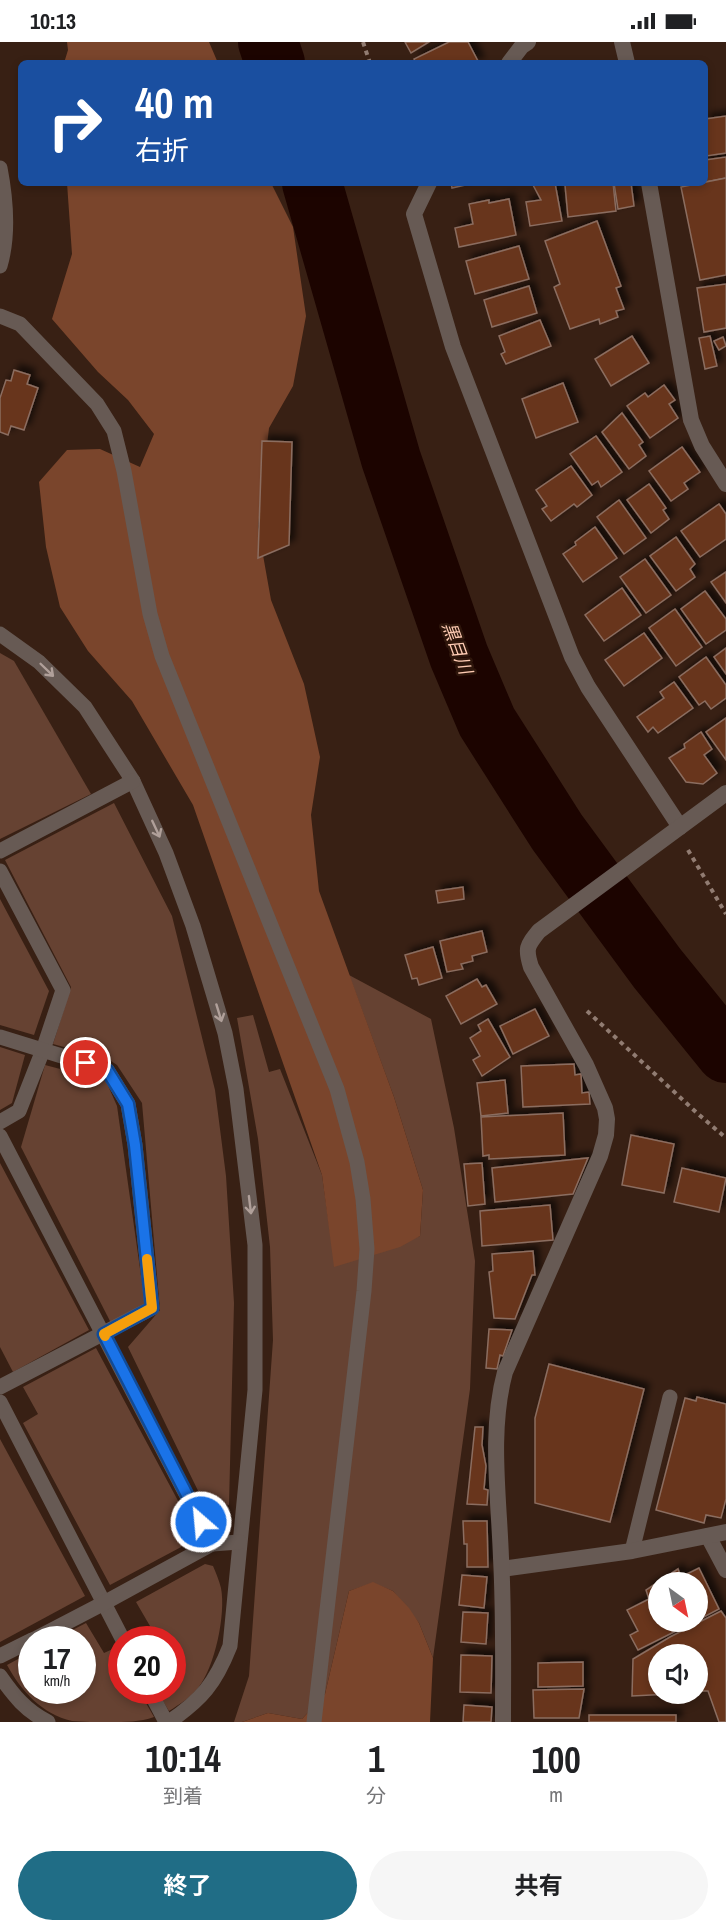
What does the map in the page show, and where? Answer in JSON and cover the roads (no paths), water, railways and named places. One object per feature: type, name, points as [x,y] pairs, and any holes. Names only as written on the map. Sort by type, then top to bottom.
[{"type":"street","points":[[511,60],[528,42]]},
{"type":"street","points":[[622,42],[626,60]]},
{"type":"street","points":[[428,186],[414,214],[453,347],[568,647],[588,687],[673,831]]},
{"type":"street","points":[[650,186],[692,420],[702,446],[726,484]]},
{"type":"street","points":[[503,1722],[498,1397],[505,1372],[600,1156],[607,1127],[605,1108],[586,1065],[531,967],[526,953],[529,943],[539,931],[726,793]]},
{"type":"street","points":[[502,1569],[632,1551],[726,1532]]},
{"type":"street","points":[[708,1536],[726,1570]]},
{"type":"lane","points":[[0,168],[6,223],[0,266]]},
{"type":"lane","points":[[0,316],[20,324],[98,404],[114,431],[124,471],[150,614],[162,656],[337,1089],[357,1162],[367,1250],[364,1291],[314,1722]]},
{"type":"lane","points":[[0,634],[39,662],[85,707],[133,781],[166,853],[193,926],[225,1033],[236,1089],[255,1245],[255,1390],[230,1646],[221,1669],[208,1690],[189,1708],[167,1722],[157,1704]]},
{"type":"lane","points":[[0,851],[133,781]]},
{"type":"lane","points":[[0,871],[63,990],[19,1111],[0,1122]]},
{"type":"lane","points":[[0,1037],[107,1070],[128,1104],[135,1145],[152,1308],[0,1387]]},
{"type":"lane","points":[[0,1136],[212,1544]]},
{"type":"lane","points":[[632,1551],[670,1397]]},
{"type":"lane","points":[[0,1402],[116,1626]]},
{"type":"lane","points":[[59,1626],[212,1544],[239,1542]]},
{"type":"lane","points":[[0,1656],[18,1647]]},
{"type":"lane","points":[[0,1676],[18,1701],[37,1717],[48,1722]]},
{"type":"waterway","name":"黒目川","points":[[268,42],[274,60]]},
{"type":"waterway","name":"黒目川","points":[[313,186],[391,459],[459,656],[487,722],[557,832],[657,968],[726,1053]]}]
